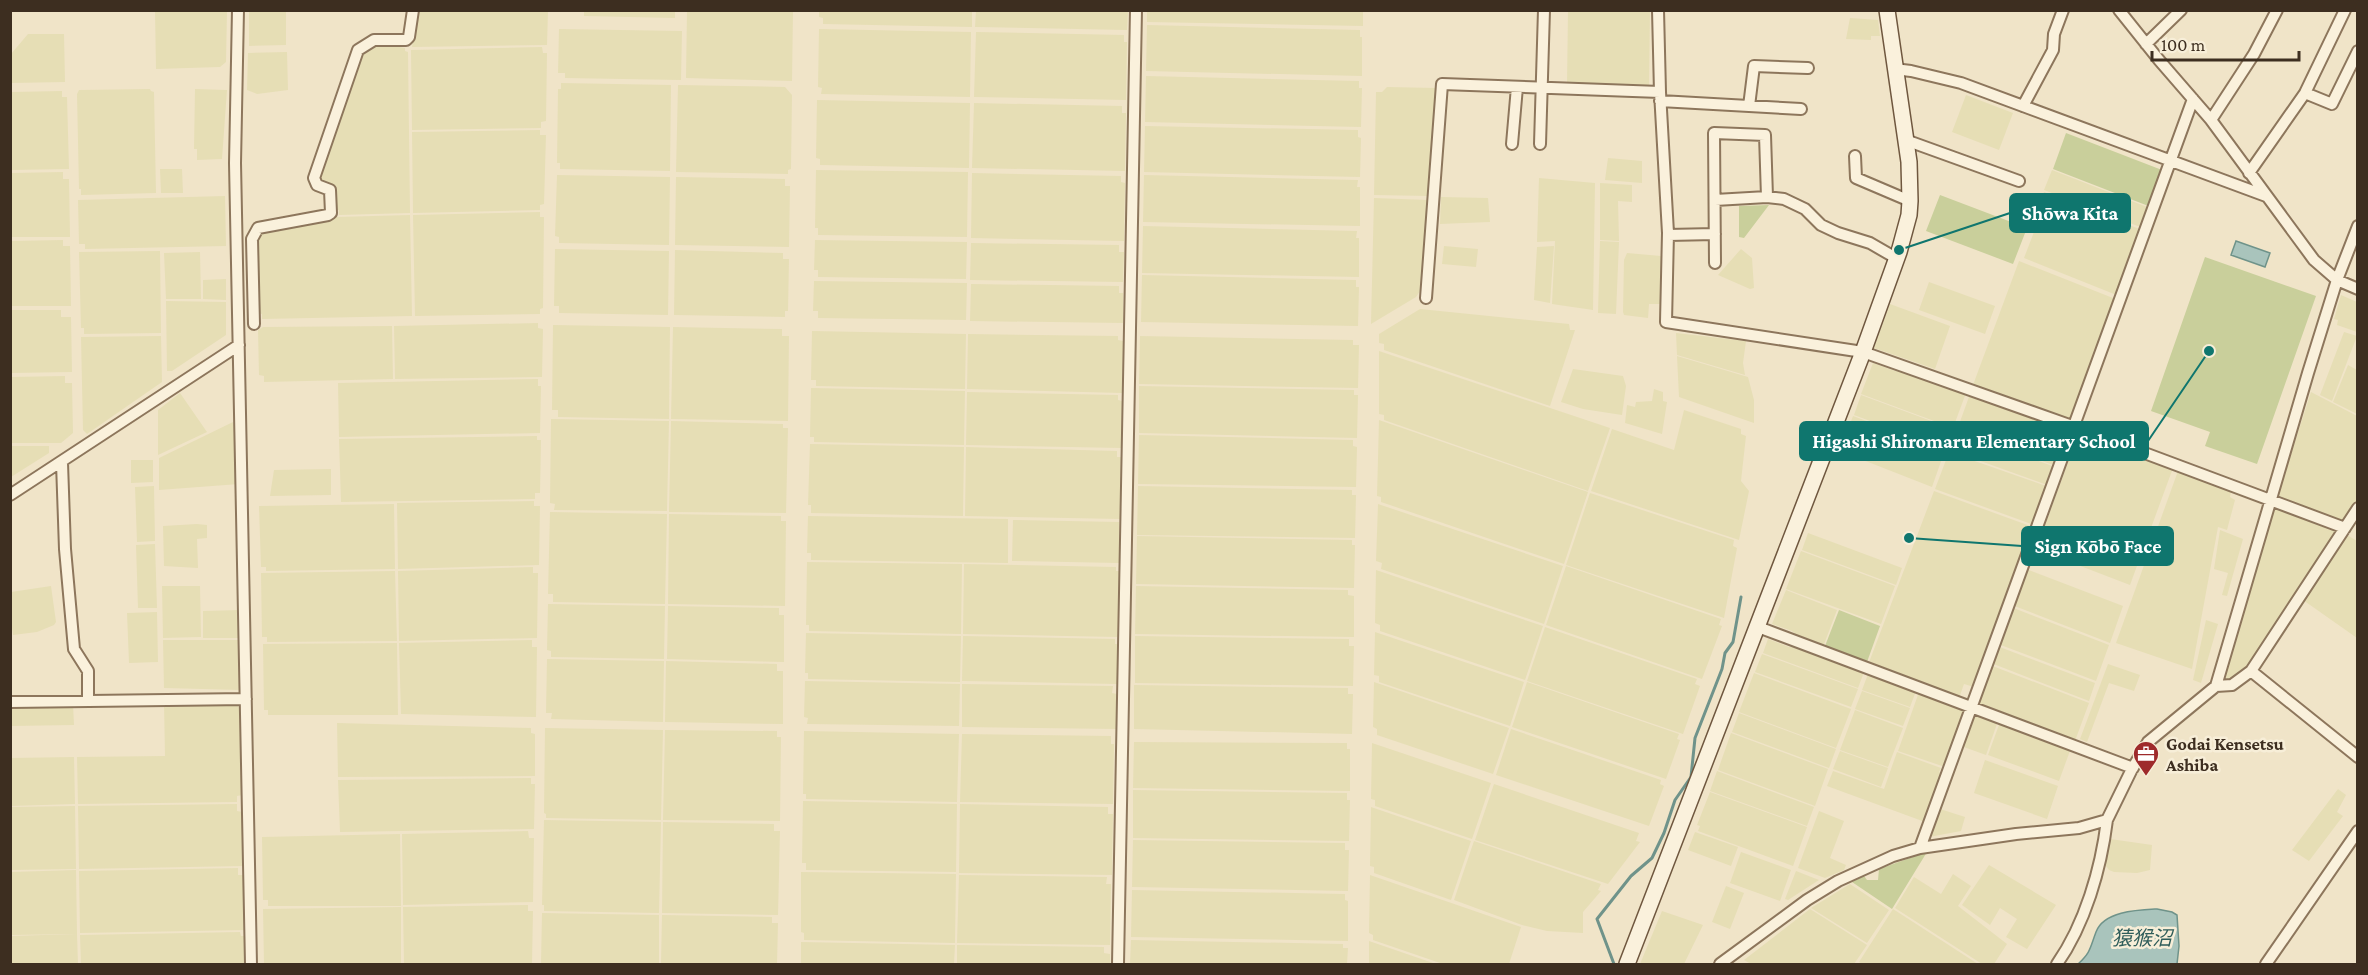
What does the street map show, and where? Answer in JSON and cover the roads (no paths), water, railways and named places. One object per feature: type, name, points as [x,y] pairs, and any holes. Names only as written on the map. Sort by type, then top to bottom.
[{"type":"street","points":[[238,10],[236,163],[251,964]]},
{"type":"street","points":[[254,324],[252,239],[254,232],[258,228],[331,213],[330,190],[317,185],[314,178],[358,50],[374,40],[406,40],[413,10]]},
{"type":"street","points":[[1118,964],[1136,10]]},
{"type":"street","points":[[1540,144],[1545,10]]},
{"type":"street","points":[[1658,10],[1660,97],[1668,235],[1666,322],[1863,352],[2075,427],[2345,528]]},
{"type":"street","points":[[1627,964],[1863,352],[1909,215],[1906,142],[1887,10]]},
{"type":"street","points":[[2023,106],[2053,50],[2054,34],[2063,10]]},
{"type":"street","points":[[2120,10],[2211,120],[2314,260],[2337,280],[2358,289]]},
{"type":"street","points":[[2146,44],[2181,10]]},
{"type":"street","points":[[2211,120],[2254,54],[2277,10]]},
{"type":"street","points":[[2249,173],[2305,93],[2345,10]]},
{"type":"street","points":[[2305,93],[2332,104],[2358,51]]},
{"type":"street","points":[[1749,106],[1754,66],[1808,68]]},
{"type":"street","points":[[1894,69],[1961,83],[2266,196]]},
{"type":"street","points":[[1426,298],[1442,84],[1543,88],[1801,109]]},
{"type":"street","points":[[1512,144],[1517,87]]},
{"type":"street","points":[[1920,848],[2193,99]]},
{"type":"street","points":[[1715,263],[1714,133],[1765,135],[1767,197]]},
{"type":"street","points":[[1906,142],[2019,182]]},
{"type":"street","points":[[1855,156],[1856,178],[1910,201]]},
{"type":"street","points":[[1715,200],[1767,197],[1784,199],[1805,209],[1821,225],[1870,243],[1896,258]]},
{"type":"street","points":[[2057,964],[2074,936],[2100,860],[2107,820],[2133,768],[2148,742],[2216,686],[2337,280],[2356,232]]},
{"type":"street","points":[[1668,235],[1715,234]]},
{"type":"street","points":[[10,495],[239,345]]},
{"type":"street","points":[[62,463],[65,549],[74,649],[88,671],[88,701]]},
{"type":"street","points":[[2216,686],[2232,685],[2251,671],[2358,508]]},
{"type":"street","points":[[1758,627],[2133,768]]},
{"type":"street","points":[[2251,671],[2358,757]]},
{"type":"street","points":[[10,702],[246,699]]},
{"type":"street","points":[[1720,964],[1775,922],[1838,881],[1893,856],[1920,848],[2016,834],[2079,828],[2107,820]]},
{"type":"street","points":[[2266,964],[2358,831]]},
{"type":"water","points":[[2236,241],[2270,253],[2265,267],[2231,255]]},
{"type":"water","name":"猿猴沼","points":[[2157,909],[2177,915],[2179,946],[2177,964],[2078,964],[2088,953],[2096,932],[2106,920],[2122,913]]},
{"type":"waterway","points":[[1614,964],[1597,919],[1631,876],[1652,858],[1664,833],[1675,800],[1691,777],[1695,738],[1722,669],[1725,653],[1733,642],[1741,597]]},
{"type":"place","name":"Shōwa Kita","points":[[1899,250]]},
{"type":"place","name":"Higashi Shiromaru Elementary School","points":[[2209,351]]},
{"type":"place","name":"Sign Kōbō Face","points":[[1909,538]]},
{"type":"place","name":"Godai Kensetsu Ashiba","points":[[2146,777]]}]
